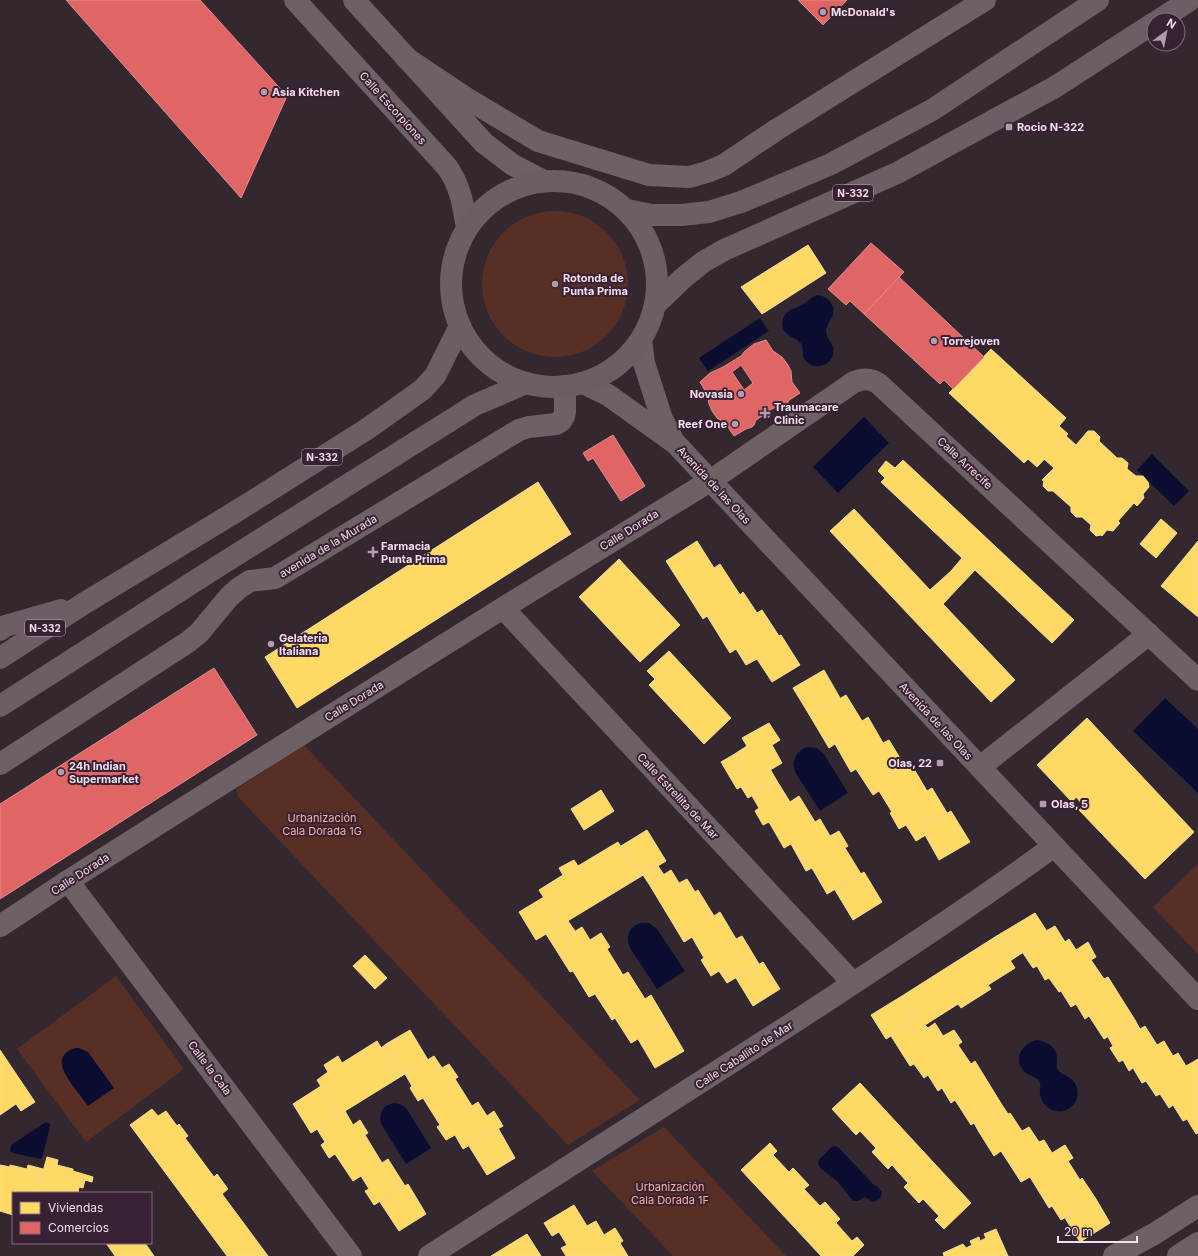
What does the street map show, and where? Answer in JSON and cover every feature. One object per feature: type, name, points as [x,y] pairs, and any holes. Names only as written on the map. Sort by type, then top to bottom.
[{"type":"highway","points":[[627,210],[652,215],[682,215],[709,212],[741,202],[831,164],[932,110],[1098,0]]},
{"type":"highway","points":[[1171,12],[1190,0]]},
{"type":"highway","name":"N-332","points":[[656,304],[703,262],[724,250],[897,173],[1055,86],[1146,28]]},
{"type":"highway","points":[[544,181],[567,181],[589,186],[609,196],[627,210],[640,226],[650,244],[656,264],[658,284],[656,304],[650,323],[641,340],[625,359],[606,373],[574,384],[546,386],[526,383],[506,374],[487,362],[472,345],[460,326],[452,291],[452,269],[457,248],[467,228],[482,210],[500,196],[522,186],[544,181]]},
{"type":"highway","name":"N-332","points":[[0,658],[83,604],[232,514],[367,429],[422,390],[435,376],[460,326]]},
{"type":"highway","points":[[0,706],[474,405],[526,383]]},
{"type":"highway","points":[[0,630],[5,626],[83,604]]},
{"type":"street","name":"Calle Escorpiones","points":[[294,0],[447,167],[454,177],[459,189],[464,205],[467,228]]},
{"type":"street","points":[[354,0],[484,143],[513,165],[544,181]]},
{"type":"street","points":[[406,58],[466,98],[538,142],[649,175],[689,177],[724,165],[776,130],[985,0]]},
{"type":"street","name":"Avenida de las Olas","points":[[641,340],[644,363],[662,419],[675,443]]},
{"type":"street","name":"Calle Arrecife","points":[[710,481],[854,382],[861,379],[874,380],[1198,680]]},
{"type":"street","name":"Avenida de las Olas","points":[[574,384],[608,395],[675,443],[1198,999]]},
{"type":"street","name":"avenida de la Murada","points":[[0,764],[188,642],[199,633],[228,597],[250,581],[275,578],[520,430],[529,427],[556,424],[561,421],[574,384]]},
{"type":"street","name":"Calle Dorada","points":[[0,926],[68,881],[503,608],[710,481]]},
{"type":"street","name":"Calle Estrellita de Mar","points":[[503,608],[853,983]]},
{"type":"street","points":[[980,767],[1149,634]]},
{"type":"street","name":"Calle Caballito de Mar","points":[[429,1256],[657,1111],[853,983],[1024,868],[1054,846]]},
{"type":"street","name":"Calle la Cala","points":[[68,881],[351,1256]]},
{"type":"street","points":[[1114,1256],[1154,1234],[1198,1206]]},
{"type":"street","points":[[1178,1256],[1198,1243]]},
{"type":"green space","points":[[548,211],[562,211],[590,219],[602,227],[612,237],[623,256],[627,270],[627,298],[620,319],[612,331],[602,341],[583,352],[562,357],[548,357],[520,349],[508,341],[498,331],[487,312],[482,291],[482,277],[490,249],[498,237],[508,227],[527,216]]},
{"type":"green space","name":"Urbanización Cala Dorada 1G","points":[[304,745],[640,1100],[568,1145],[238,797],[236,789]]},
{"type":"green space","points":[[1198,864],[1198,954],[1153,907]]},
{"type":"green space","points":[[116,976],[184,1069],[86,1142],[17,1049]]},
{"type":"green space","name":"Urbanización Cala Dorada 1F","points":[[664,1127],[786,1256],[673,1256],[592,1171]]},
{"type":"shaded area","points":[[818,295],[829,300],[833,306],[832,317],[827,325],[826,331],[834,351],[832,358],[826,364],[813,366],[805,360],[802,345],[784,331],[782,324],[784,317],[790,310],[799,307]]},
{"type":"shaded area","points":[[760,318],[769,331],[708,371],[699,358]]},
{"type":"shaded area","points":[[864,417],[889,443],[838,493],[813,467]]},
{"type":"shaded area","points":[[1152,454],[1189,491],[1174,506],[1137,470]]},
{"type":"shaded area","points":[[1165,698],[1198,729],[1198,793],[1133,731]]},
{"type":"shaded area","points":[[807,747],[817,748],[824,754],[848,793],[820,811],[795,772],[794,768],[795,757],[800,751]]},
{"type":"shaded area","points":[[642,923],[649,923],[657,929],[685,971],[657,989],[630,948],[628,940],[631,929]]},
{"type":"shaded area","points":[[1037,1040],[1045,1042],[1054,1048],[1057,1055],[1058,1070],[1071,1079],[1076,1086],[1078,1094],[1076,1102],[1070,1108],[1056,1111],[1044,1104],[1040,1095],[1039,1081],[1026,1073],[1021,1066],[1019,1056],[1021,1052],[1027,1044]]},
{"type":"shaded area","points":[[75,1048],[88,1052],[114,1088],[88,1106],[70,1081],[62,1065],[64,1055],[68,1051]]},
{"type":"shaded area","points":[[394,1103],[400,1104],[406,1108],[431,1148],[406,1164],[380,1120],[382,1110]]},
{"type":"shaded area","points":[[46,1122],[50,1124],[50,1127],[42,1158],[40,1159],[10,1151],[11,1145]]},
{"type":"shaded area","points":[[835,1146],[839,1148],[873,1184],[878,1187],[882,1192],[880,1199],[873,1202],[865,1197],[858,1201],[853,1201],[837,1181],[820,1168],[818,1163],[819,1160],[830,1148]]},
{"type":"building: Viviendas","points":[[808,245],[826,273],[762,314],[741,287]]},
{"type":"building: Viviendas","points":[[991,349],[1066,418],[1059,426],[1068,434],[1037,467],[1028,459],[1024,463],[949,393]]},
{"type":"building: Viviendas","points":[[1088,431],[1094,431],[1100,437],[1099,441],[1117,458],[1122,458],[1128,463],[1127,469],[1136,476],[1143,476],[1148,482],[1149,487],[1143,494],[1144,498],[1137,506],[1134,503],[1118,521],[1120,523],[1113,531],[1107,530],[1102,536],[1096,536],[1090,530],[1091,525],[1082,517],[1076,517],[1071,512],[1071,507],[1053,491],[1048,491],[1043,486],[1044,481],[1042,480],[1054,468],[1044,459],[1066,436],[1076,445]]},
{"type":"building: Viviendas","points":[[903,460],[1074,620],[1052,643],[975,570],[943,604],[1015,680],[991,702],[830,531],[854,509],[930,590],[951,571],[962,558],[881,482]]},
{"type":"building: Viviendas","points":[[886,461],[895,468],[885,478],[878,471]]},
{"type":"building: Viviendas","points":[[538,482],[571,534],[297,708],[265,657]]},
{"type":"building: Viviendas","points":[[1161,519],[1177,533],[1156,558],[1140,544]]},
{"type":"building: Viviendas","points":[[697,541],[714,568],[720,564],[740,595],[743,592],[757,613],[762,610],[779,636],[781,635],[800,665],[772,682],[757,659],[746,665],[736,649],[730,653],[707,616],[703,619],[666,561]]},
{"type":"building: Viviendas","points":[[1198,541],[1198,617],[1161,586]]},
{"type":"building: Viviendas","points":[[619,559],[680,625],[640,662],[579,597]]},
{"type":"building: Viviendas","points":[[669,651],[731,718],[704,744],[649,685],[655,679],[647,671]]},
{"type":"building: Viviendas","points":[[824,670],[840,698],[810,716],[793,688]]},
{"type":"building: Viviendas","points":[[846,695],[862,721],[868,717],[883,743],[889,740],[906,768],[911,764],[927,791],[932,788],[947,813],[925,826],[929,833],[916,841],[906,825],[899,829],[890,813],[892,812],[879,791],[873,795],[856,769],[851,772],[835,744],[829,748],[810,716]]},
{"type":"building: Viviendas","points":[[1087,718],[1194,832],[1145,879],[1079,810],[1084,806],[1076,797],[1072,802],[1037,765]]},
{"type":"building: Viviendas","points":[[769,723],[780,740],[772,745],[782,763],[750,782],[733,755],[747,746],[742,738]]},
{"type":"building: Viviendas","points":[[733,755],[750,782],[737,789],[721,762]]},
{"type":"building: Viviendas","points":[[770,769],[777,781],[748,798],[741,787]]},
{"type":"building: Viviendas","points":[[777,781],[790,802],[799,796],[815,822],[820,819],[830,836],[839,831],[848,846],[845,848],[861,874],[827,894],[812,868],[806,871],[791,844],[784,848],[769,822],[763,825],[755,811],[759,808],[752,796]]},
{"type":"building: Viviendas","points":[[601,790],[614,811],[584,830],[571,809]]},
{"type":"building: Viviendas","points":[[951,811],[970,842],[939,860],[925,835],[929,833],[925,826]]},
{"type":"building: Viviendas","points":[[647,830],[666,861],[640,877],[621,846]]},
{"type":"building: Viviendas","points":[[618,842],[640,877],[561,925],[539,890],[563,875],[559,868],[574,860],[578,866]]},
{"type":"building: Viviendas","points":[[658,866],[664,875],[649,884],[643,875]]},
{"type":"building: Viviendas","points":[[671,870],[679,883],[687,879],[695,892],[698,890],[714,916],[720,912],[736,939],[742,936],[759,964],[727,983],[719,971],[711,976],[701,960],[704,958],[692,937],[684,942],[649,884]]},
{"type":"building: Viviendas","points":[[864,872],[882,902],[853,920],[835,890]]},
{"type":"building: Viviendas","points":[[544,897],[561,925],[536,940],[519,912]]},
{"type":"building: Viviendas","points":[[1035,913],[1050,936],[1019,955],[1005,931]]},
{"type":"building: Viviendas","points":[[568,921],[575,931],[553,945],[546,934]]},
{"type":"building: Viviendas","points":[[1055,926],[1065,942],[1069,939],[1076,950],[1088,942],[1096,957],[1091,960],[1104,979],[1108,977],[1135,1020],[1104,1039],[1089,1016],[1085,1019],[1076,1004],[1071,1007],[1061,991],[1059,992],[1049,978],[1045,980],[1037,966],[1033,968],[1023,953],[1050,936],[1046,931]]},
{"type":"building: Viviendas","points":[[582,927],[590,940],[601,933],[610,947],[607,949],[623,975],[628,972],[645,999],[651,995],[667,1022],[631,1043],[615,1018],[612,1020],[595,994],[589,997],[573,971],[570,972],[553,945]]},
{"type":"building: Viviendas","points":[[1005,931],[1019,955],[1010,961],[995,937]]},
{"type":"building: Viviendas","points":[[995,937],[1015,968],[988,985],[991,989],[961,1008],[958,1004],[925,1025],[928,1028],[935,1023],[943,1036],[954,1030],[962,1042],[958,1045],[971,1064],[975,1061],[1002,1105],[971,1125],[955,1100],[951,1103],[942,1088],[938,1091],[928,1075],[924,1078],[914,1064],[910,1066],[891,1036],[917,1020],[902,996]]},
{"type":"building: Viviendas","points":[[365,955],[387,978],[375,989],[353,966]]},
{"type":"building: Viviendas","points":[[763,962],[780,989],[753,1006],[736,978]]},
{"type":"building: Viviendas","points":[[902,996],[917,1020],[886,1039],[871,1015]]},
{"type":"building: Viviendas","points":[[1135,1020],[1140,1029],[1113,1046],[1108,1037]]},
{"type":"building: Viviendas","points":[[667,1022],[684,1051],[655,1068],[638,1039]]},
{"type":"building: Viviendas","points":[[1145,1026],[1157,1045],[1164,1041],[1173,1056],[1178,1053],[1186,1066],[1198,1059],[1198,1133],[1196,1134],[1187,1119],[1183,1121],[1173,1105],[1169,1108],[1160,1094],[1156,1096],[1146,1081],[1142,1083],[1133,1068],[1129,1071],[1123,1060],[1119,1062],[1110,1048]]},
{"type":"building: Viviendas","points":[[410,1030],[428,1060],[405,1074],[386,1044]]},
{"type":"building: Viviendas","points":[[377,1041],[400,1077],[345,1111],[353,1125],[360,1120],[368,1133],[365,1135],[382,1163],[388,1159],[405,1186],[374,1205],[365,1191],[369,1189],[361,1176],[353,1181],[335,1154],[329,1158],[321,1145],[325,1142],[317,1129],[339,1115],[317,1080],[328,1072],[324,1065],[338,1056],[342,1063]]},
{"type":"building: Viviendas","points":[[386,1044],[405,1074],[400,1077],[381,1048]]},
{"type":"building: Viviendas","points":[[0,1050],[35,1102],[21,1111],[16,1104],[0,1115]]},
{"type":"building: Viviendas","points":[[434,1056],[442,1068],[449,1064],[458,1077],[455,1079],[472,1106],[478,1102],[487,1116],[494,1111],[503,1126],[463,1149],[455,1135],[446,1140],[437,1127],[440,1125],[423,1098],[418,1101],[410,1088],[412,1086],[405,1074]]},
{"type":"building: Viviendas","points":[[860,1083],[971,1203],[944,1229],[935,1220],[939,1216],[923,1199],[919,1203],[904,1187],[908,1183],[892,1165],[888,1169],[872,1152],[876,1148],[860,1131],[856,1135],[832,1109]]},
{"type":"building: Viviendas","points":[[321,1086],[339,1115],[311,1133],[293,1104]]},
{"type":"building: Viviendas","points":[[1002,1105],[1008,1114],[979,1132],[974,1123]]},
{"type":"building: Viviendas","points":[[152,1109],[158,1116],[166,1111],[177,1126],[179,1124],[188,1136],[185,1138],[214,1177],[217,1174],[228,1189],[222,1194],[268,1256],[227,1256],[130,1125]]},
{"type":"building: Viviendas","points":[[1010,1113],[1022,1131],[1029,1127],[1039,1142],[1044,1140],[1052,1153],[1065,1145],[1073,1158],[1068,1161],[1080,1180],[1082,1178],[1096,1199],[1061,1220],[1052,1206],[1049,1208],[1030,1177],[1021,1182],[1001,1151],[994,1156],[979,1132]]},
{"type":"building: Viviendas","points":[[498,1128],[515,1158],[487,1175],[469,1146]]},
{"type":"building: Viviendas","points":[[770,1143],[777,1151],[773,1155],[789,1172],[793,1168],[809,1185],[804,1189],[820,1206],[825,1202],[840,1219],[836,1223],[852,1241],[857,1237],[864,1245],[853,1256],[821,1256],[741,1170]]},
{"type":"building: Viviendas","points":[[47,1157],[58,1160],[57,1165],[73,1169],[73,1171],[93,1177],[92,1182],[85,1180],[83,1188],[79,1187],[78,1192],[37,1192]]},
{"type":"building: Viviendas","points":[[0,1165],[10,1167],[10,1165],[27,1169],[28,1165],[43,1169],[37,1192],[12,1192],[12,1215],[0,1211]]},
{"type":"building: Viviendas","points":[[408,1184],[426,1214],[399,1231],[380,1202]]},
{"type":"building: Viviendas","points":[[1096,1199],[1110,1223],[1080,1242],[1065,1218]]},
{"type":"building: Viviendas","points":[[574,1205],[587,1226],[596,1221],[604,1235],[615,1228],[623,1241],[620,1243],[628,1256],[566,1256],[561,1248],[567,1245],[559,1232],[552,1236],[544,1223]]},
{"type":"building: Viviendas","points":[[996,1229],[1008,1256],[944,1256],[943,1253],[963,1244],[966,1248],[972,1245],[970,1241],[979,1237],[980,1241],[986,1238],[984,1234]]},
{"type":"building: Viviendas","points":[[527,1234],[541,1256],[491,1256]]},
{"type":"building: Viviendas","points":[[107,1244],[146,1244],[154,1256],[115,1256]]},
{"type":"building: Comercios","points":[[66,0],[200,0],[287,96],[241,198]]},
{"type":"building: Comercios","name":"McDonald's","points":[[798,0],[847,0],[823,25]]},
{"type":"building: Comercios","points":[[871,243],[904,272],[864,314],[850,301],[846,305],[828,289]]},
{"type":"building: Comercios","points":[[899,277],[984,357],[953,389],[944,380],[940,384],[864,314]]},
{"type":"building: Comercios","points":[[766,340],[773,351],[782,357],[791,371],[792,382],[800,393],[788,401],[788,404],[784,407],[776,407],[770,410],[771,414],[769,417],[765,418],[762,416],[756,420],[752,427],[734,436],[726,424],[717,418],[712,411],[707,394],[700,382],[710,373],[741,356],[754,344]],"holes":[[[741,365],[753,383],[744,390],[732,372]]]},
{"type":"building: Comercios","points":[[613,435],[645,486],[621,501],[593,458],[588,461],[583,453]]},
{"type":"building: Comercios","points":[[214,668],[257,735],[0,899],[0,804]]},
{"type":"place","name":"McDonald's","points":[[823,12]]},
{"type":"place","name":"Asia Kitchen","points":[[264,92]]},
{"type":"place","name":"Rocio N-322","points":[[1009,127]]},
{"type":"place","name":"Rotonda de Punta Prima","points":[[555,284]]},
{"type":"place","name":"Torrejoven","points":[[934,341]]},
{"type":"place","name":"Novasia","points":[[741,394]]},
{"type":"place","name":"Traumacare Clinic","points":[[765,413]]},
{"type":"place","name":"Reef One","points":[[735,424]]},
{"type":"place","name":"Farmacia Punta Prima","points":[[373,552]]},
{"type":"place","name":"Gelateria Italiana","points":[[271,644]]},
{"type":"place","name":"Olas, 22","points":[[940,763]]},
{"type":"place","name":"24h Indian Supermarket","points":[[61,772]]},
{"type":"place","name":"Olas, 5","points":[[1043,804]]}]
